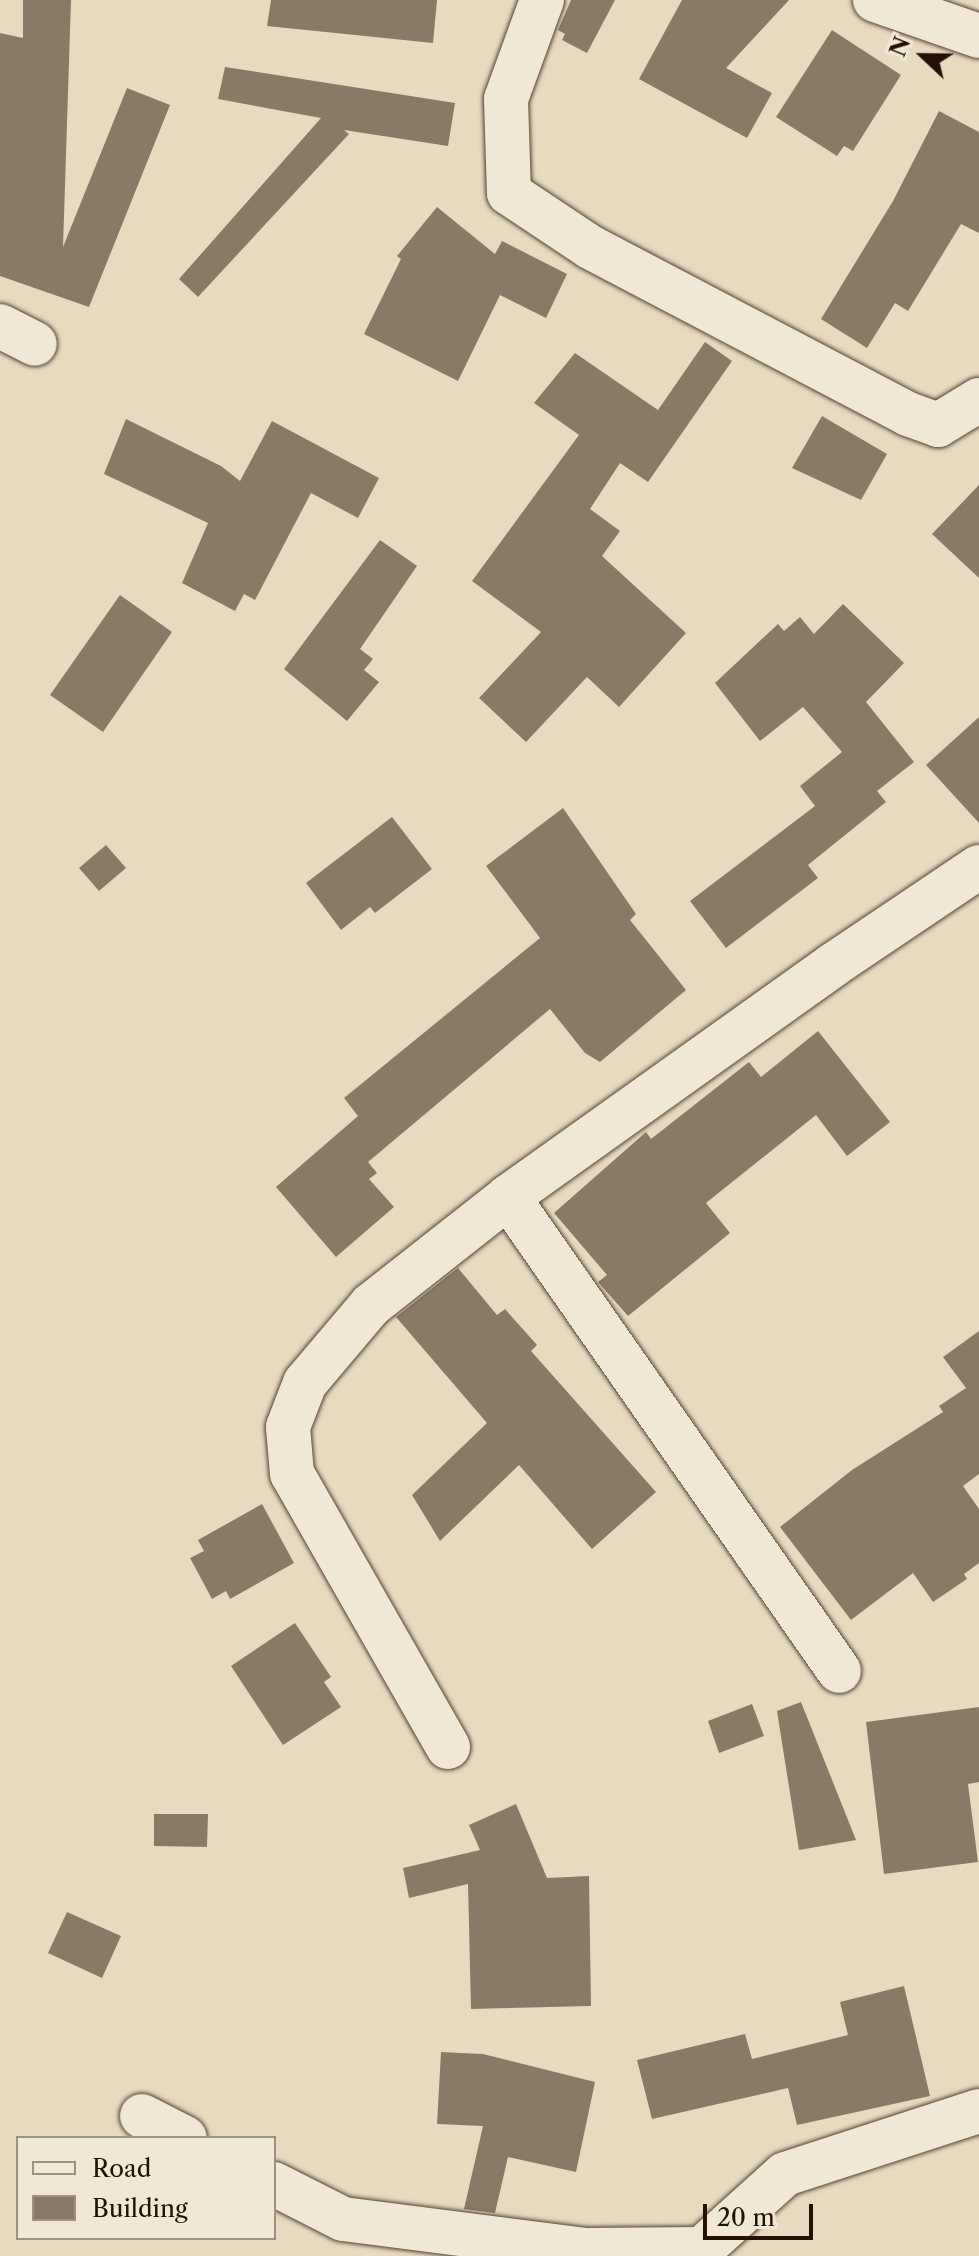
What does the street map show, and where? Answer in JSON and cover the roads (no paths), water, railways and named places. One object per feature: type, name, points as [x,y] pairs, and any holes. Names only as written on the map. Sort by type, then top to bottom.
[{"type":"street","points":[[542,0],[506,99],[509,193],[590,247],[908,414],[938,425],[979,400]]},
{"type":"street","points":[[875,0],[979,36]]},
{"type":"street","points":[[448,1747],[292,1474],[288,1427],[305,1383],[371,1305],[508,1197],[833,965],[979,867]]},
{"type":"street","points":[[508,1197],[839,1671]]},
{"type":"street","points":[[276,2185],[343,2219],[586,2250],[697,2252],[785,2174],[979,2111]]},
{"type":"street","points":[[142,2116],[181,2136]]}]
